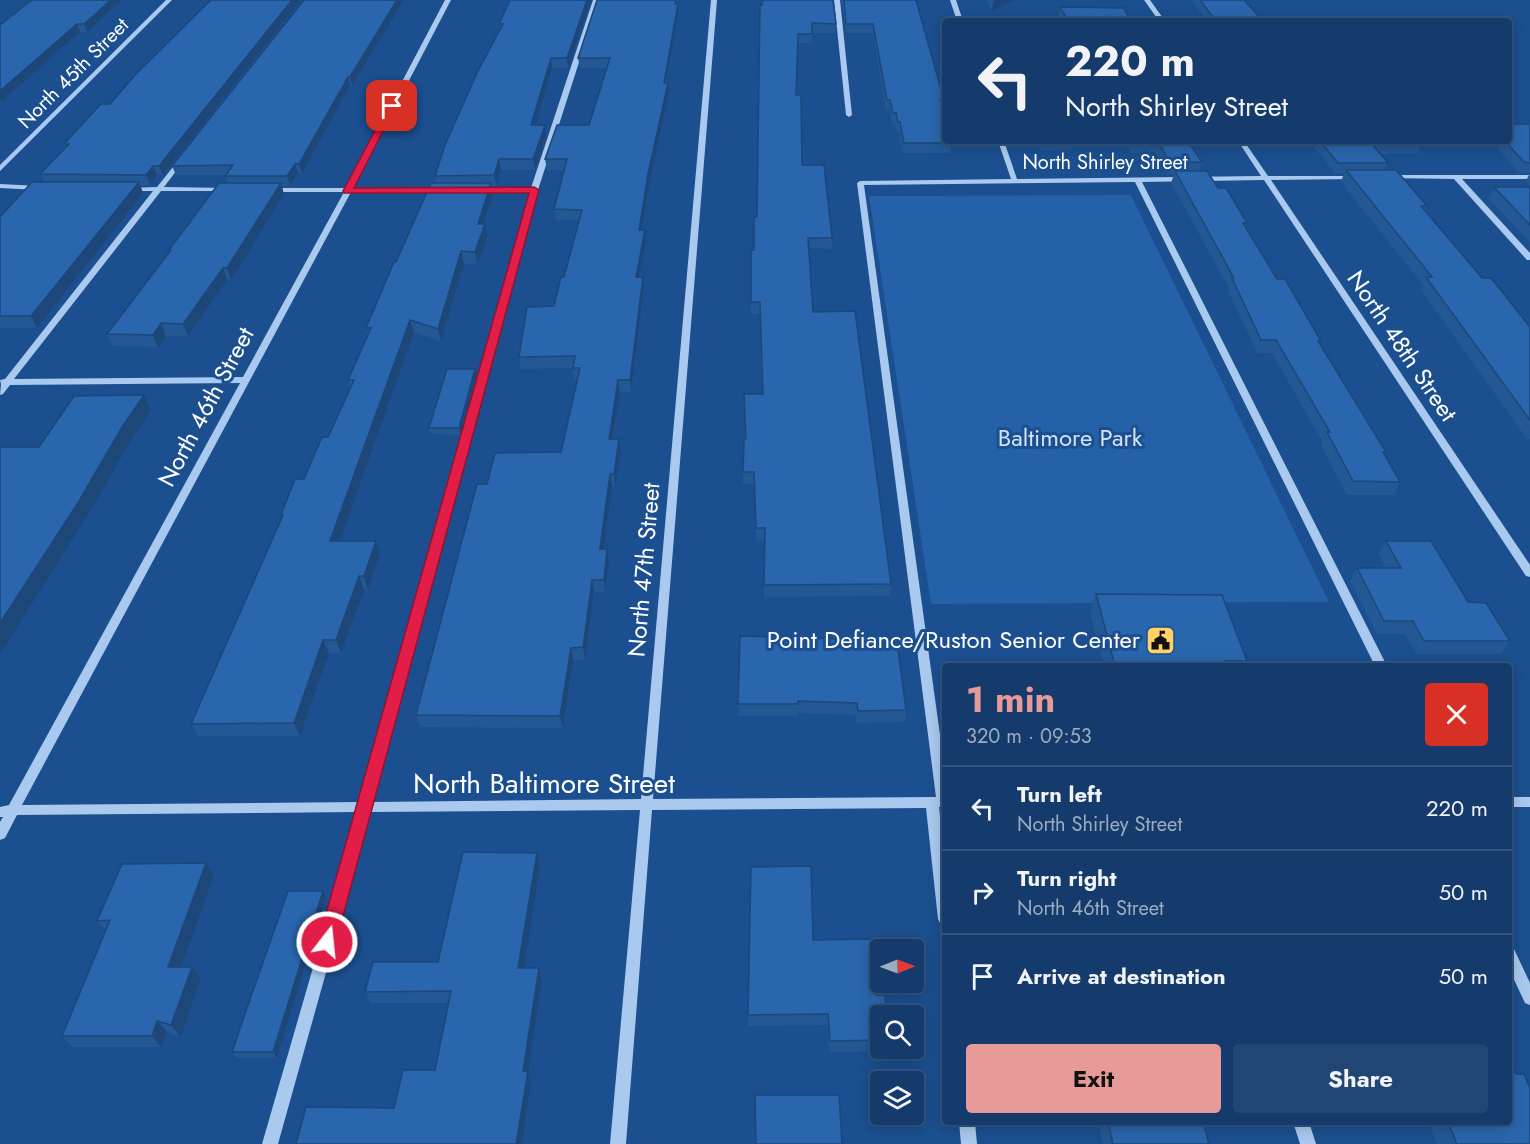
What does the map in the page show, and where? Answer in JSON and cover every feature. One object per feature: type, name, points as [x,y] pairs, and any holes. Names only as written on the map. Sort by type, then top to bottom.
[{"type":"street","name":"North 45th Street","points":[[0,169],[169,0]]},
{"type":"street","name":"North 46th Street","points":[[0,834],[7,811],[246,380],[448,0]]},
{"type":"street","points":[[270,1144],[366,808],[534,190],[596,0]]},
{"type":"street","name":"North 47th Street","points":[[618,1144],[714,0]]},
{"type":"street","points":[[837,0],[849,115]]},
{"type":"street","points":[[953,0],[959,18]]},
{"type":"street","points":[[1147,0],[1160,18]]},
{"type":"street","points":[[1002,144],[1014,179]]},
{"type":"street","name":"North 48th Street","points":[[1243,144],[1530,573]]},
{"type":"street","points":[[0,392],[4,382],[187,153]]},
{"type":"street","name":"North Shirley Street","points":[[940,802],[860,183],[1014,179],[1361,177]]},
{"type":"street","points":[[1385,177],[1530,177]]},
{"type":"street","points":[[1456,177],[1530,258]]},
{"type":"street","points":[[1137,180],[1379,663]]},
{"type":"street","points":[[0,186],[42,188]]},
{"type":"street","points":[[124,189],[241,190]]},
{"type":"street","points":[[265,190],[453,190]]},
{"type":"street","points":[[476,190],[534,190]]},
{"type":"street","points":[[4,382],[246,380]]},
{"type":"street","points":[[940,802],[942,849]]},
{"type":"street","name":"North Baltimore Street","points":[[7,811],[940,802]]},
{"type":"street","points":[[1512,802],[1530,802]]},
{"type":"street","points":[[1512,960],[1530,998]]},
{"type":"street","points":[[967,1125],[969,1144]]},
{"type":"street","points":[[1302,1125],[1308,1144]]},
{"type":"green space","name":"Baltimore Park","points":[[1131,195],[1329,602],[931,604],[869,196]]},
{"type":"building","points":[[32,0],[111,0],[84,24],[77,24],[0,91],[0,25]]},
{"type":"building","points":[[211,0],[292,0],[159,166],[153,166],[146,175],[40,174],[69,144],[64,144],[101,104],[110,104],[136,74]]},
{"type":"building","points":[[304,0],[397,0],[348,77],[299,164],[295,164],[287,176],[225,176],[233,165],[172,166]]},
{"type":"building","points":[[510,0],[587,0],[567,58],[551,58],[531,125],[545,125],[533,159],[499,159],[494,175],[435,176],[445,145],[478,71],[503,24],[499,24]]},
{"type":"building","points":[[597,0],[676,0],[675,4],[678,4],[664,83],[668,83],[648,174],[639,230],[645,230],[636,277],[643,277],[630,380],[618,380],[609,439],[619,439],[614,474],[610,474],[600,549],[607,549],[604,580],[592,580],[583,647],[571,648],[560,716],[416,715],[477,484],[487,484],[495,453],[561,452],[580,368],[573,368],[575,356],[519,357],[527,307],[554,306],[582,210],[554,209],[567,159],[545,159],[557,125],[589,125],[610,58],[578,58]]},
{"type":"building","points":[[763,0],[833,0],[836,24],[812,23],[812,34],[798,34],[796,95],[801,95],[802,165],[824,165],[832,238],[808,238],[813,312],[855,311],[891,584],[764,585],[765,528],[756,528],[754,472],[743,472],[744,439],[746,439],[744,394],[763,394],[760,302],[751,302],[751,250],[754,250],[754,217],[757,217],[760,5]]},
{"type":"building","points":[[844,0],[916,0],[942,93],[942,100],[940,100],[942,143],[904,143],[900,122],[898,122],[896,113],[893,113],[890,100],[887,100],[873,24],[846,24]]},
{"type":"building","points":[[1200,0],[1244,0],[1260,18],[1214,18]]},
{"type":"building","points":[[1060,7],[1124,8],[1129,18],[1066,18]]},
{"type":"building","points":[[1512,124],[1530,124],[1530,163],[1524,162],[1508,144],[1512,144]]},
{"type":"building","points":[[1160,144],[1190,144],[1202,162],[1170,163]]},
{"type":"building","points":[[1322,144],[1372,144],[1388,163],[1338,163]]},
{"type":"building","points":[[1346,170],[1396,170],[1427,206],[1421,206],[1482,278],[1491,278],[1530,327],[1530,420],[1426,277],[1432,277]]},
{"type":"building","points":[[1175,171],[1207,171],[1218,188],[1226,188],[1247,223],[1243,223],[1277,279],[1285,279],[1321,341],[1318,341],[1386,452],[1383,452],[1400,482],[1353,481],[1327,432],[1330,432],[1276,340],[1261,340],[1232,278],[1234,278]]},
{"type":"building","points":[[32,182],[139,182],[31,316],[0,316],[0,217]]},
{"type":"building","points":[[219,183],[281,183],[227,268],[223,268],[183,324],[161,323],[153,335],[107,334],[171,250],[169,250]]},
{"type":"building","points":[[431,183],[491,183],[478,224],[485,224],[475,252],[461,251],[438,329],[410,320],[330,541],[376,541],[364,576],[359,576],[336,640],[323,640],[294,723],[191,724],[283,515],[281,515],[295,479],[304,479],[322,437],[328,437],[354,380],[348,380],[371,328],[366,328]]},
{"type":"building","points":[[1494,187],[1530,187],[1530,225]]},
{"type":"building","points":[[447,369],[475,369],[459,428],[429,428]]},
{"type":"building","points":[[144,395],[0,623],[0,447],[39,447],[74,396]]},
{"type":"building","points":[[1386,541],[1431,541],[1468,602],[1486,603],[1510,641],[1424,641],[1413,621],[1384,621],[1357,568],[1401,568]]},
{"type":"building","name":"Point Defiance/Ruston Senior Center","points":[[1096,594],[1222,595],[1247,661],[1225,661],[1226,663],[1114,662]]},
{"type":"building","points":[[740,636],[838,639],[838,643],[897,642],[906,710],[858,711],[857,703],[798,701],[798,704],[738,704]]},
{"type":"building","points":[[463,852],[537,853],[518,968],[539,968],[523,1071],[528,1071],[516,1144],[296,1144],[306,1107],[394,1108],[403,1070],[435,1070],[451,991],[365,992],[373,962],[438,962]]},
{"type":"building","points":[[206,863],[168,967],[192,967],[171,1025],[157,1021],[152,1036],[62,1036],[110,920],[97,921],[122,864]]},
{"type":"building","points":[[811,866],[813,940],[870,939],[870,993],[885,995],[886,1005],[870,1005],[870,1040],[830,1041],[828,1014],[748,1015],[751,867]]},
{"type":"building","points":[[288,891],[323,891],[273,1052],[232,1052],[248,1005]]},
{"type":"building","points":[[1512,1065],[1516,1074],[1524,1074],[1530,1088],[1530,1144],[1457,1144],[1449,1125],[1512,1125]]},
{"type":"building","points":[[755,1095],[839,1095],[842,1144],[756,1144]]},
{"type":"building","points":[[1109,1125],[1204,1125],[1209,1144],[1113,1144]]},
{"type":"place","name":"Point Defiance/Ruston Senior Center","points":[[1161,640]]},
{"type":"route","points":[[327,942],[366,808],[534,190],[348,191],[392,106]]}]
